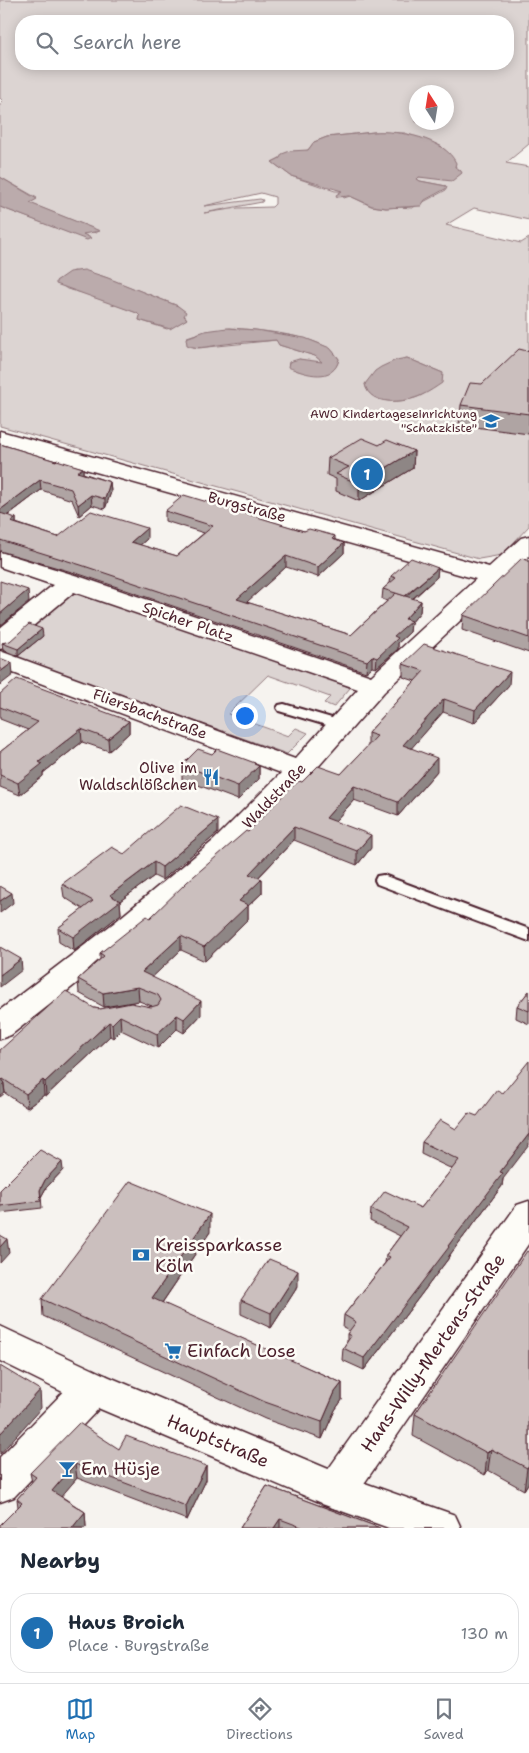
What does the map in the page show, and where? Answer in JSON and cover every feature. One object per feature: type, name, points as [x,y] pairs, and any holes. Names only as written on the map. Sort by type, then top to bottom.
[{"type":"street","name":"Burgstraße","points":[[0,438],[494,576]]},
{"type":"street","name":"Waldstraße","points":[[0,1027],[60,991],[223,848],[300,770],[375,686],[529,542]]},
{"type":"street","name":"Spicher Platz","points":[[0,559],[375,686]]},
{"type":"street","points":[[0,641],[72,582]]},
{"type":"street","name":"Fliersbachstraße","points":[[0,658],[300,770]]},
{"type":"street","name":"Hans-Willy-Mertens-Straße","points":[[336,1491],[529,1215]]},
{"type":"street","name":"Hauptstraße","points":[[0,1342],[34,1361],[93,1388],[336,1491],[441,1528]]},
{"type":"street","points":[[0,1484],[93,1388]]},
{"type":"lane","points":[[284,708],[340,726]]},
{"type":"lane","points":[[383,880],[529,934]]},
{"type":"shaded area","points":[[0,0],[529,0],[529,144],[506,163],[529,167],[529,220],[474,208],[446,225],[521,243],[529,238],[529,526],[502,555],[479,559],[0,426],[0,207],[73,234],[84,235],[90,231],[96,233],[99,231],[29,203],[37,198],[0,177],[0,104],[3,101],[0,98]],"holes":[[[374,132],[405,133],[441,146],[455,166],[461,171],[419,177],[417,179],[420,181],[446,186],[446,190],[412,208],[386,208],[371,206],[350,196],[344,198],[340,191],[291,176],[272,162],[308,150],[314,142],[327,137]],[[261,193],[275,197],[275,204],[272,207],[238,208],[204,213],[262,202],[263,200],[260,199],[204,206]],[[74,271],[102,276],[178,306],[187,319],[167,329],[139,320],[140,316],[137,313],[91,295],[67,289],[56,281]],[[230,328],[307,339],[331,350],[339,359],[332,371],[315,374],[295,370],[299,359],[321,364],[322,361],[315,356],[279,345],[277,340],[198,348],[193,347],[187,337]],[[407,358],[443,373],[426,392],[406,400],[388,401],[380,399],[373,396],[365,384],[388,365]]]},
{"type":"shaded area","points":[[374,132],[408,134],[432,142],[450,154],[456,163],[455,167],[462,173],[452,181],[419,177],[417,179],[420,181],[446,186],[447,188],[425,200],[421,206],[386,208],[372,206],[350,196],[337,197],[336,195],[342,191],[291,176],[272,162],[280,158],[282,154],[290,151],[308,150],[314,142],[327,137]]},
{"type":"shaded area","points":[[0,177],[37,199],[30,203],[100,231],[83,234],[91,238],[87,240],[0,207]]},
{"type":"shaded area","points":[[84,270],[178,306],[186,312],[184,316],[187,319],[170,329],[139,320],[140,316],[137,313],[56,284],[56,281],[69,272]]},
{"type":"shaded area","points":[[227,328],[256,330],[305,338],[330,348],[339,359],[336,367],[331,371],[318,375],[288,367],[289,362],[299,359],[322,362],[315,356],[279,345],[276,340],[238,342],[201,348],[187,345],[186,338],[205,331]]},
{"type":"shaded area","points":[[407,358],[443,373],[442,383],[422,395],[407,400],[389,401],[373,397],[365,384],[375,371],[396,360]]},
{"type":"shaded area","points":[[76,593],[87,594],[350,688],[334,707],[324,703],[330,697],[268,675],[228,714],[288,736],[296,728],[308,733],[287,754],[10,655],[4,651],[66,597]]},
{"type":"building","points":[[519,349],[527,351],[529,349],[529,414],[461,405],[470,383],[482,384]]},
{"type":"building","points":[[362,438],[379,445],[387,440],[414,451],[359,484],[336,474],[349,467],[328,458]]},
{"type":"building","points":[[0,444],[83,468],[77,472],[110,482],[105,499],[91,495],[78,505],[71,489],[40,480],[0,510]]},
{"type":"building","points":[[184,495],[304,531],[309,529],[335,536],[332,539],[344,543],[318,567],[286,556],[237,599],[351,635],[396,593],[421,601],[405,619],[411,621],[394,636],[398,638],[377,658],[372,656],[367,661],[81,565],[0,540],[0,513],[16,518],[11,522],[58,537],[91,511],[147,528],[131,542],[177,556],[213,526],[165,511]]},
{"type":"building","points":[[411,558],[438,568],[405,596],[383,589],[396,578],[391,576]]},
{"type":"building","points":[[522,558],[529,561],[529,638],[463,615]]},
{"type":"building","points":[[0,581],[28,590],[0,614]]},
{"type":"building","points":[[29,624],[42,629],[18,649],[2,643],[10,641]]},
{"type":"building","points":[[424,644],[510,672],[475,710],[444,699],[403,745],[437,758],[398,802],[354,786],[326,818],[371,835],[357,851],[294,827],[249,874],[262,879],[239,901],[248,905],[204,947],[181,936],[142,972],[201,1001],[184,1019],[177,1015],[157,1034],[120,1016],[112,1024],[109,1022],[45,1082],[43,1080],[26,1094],[3,1079],[0,1082],[0,1050],[66,991],[94,1008],[100,1009],[131,1003],[151,1007],[158,1005],[161,1000],[158,995],[138,987],[103,993],[78,979],[104,956],[100,953],[147,916],[150,918],[187,882],[246,831],[248,832],[288,790],[299,781],[302,782],[318,766],[341,774],[377,736],[368,733],[424,671],[403,664]]},
{"type":"building","points":[[0,658],[12,663],[0,672]]},
{"type":"building","points":[[17,679],[129,721],[108,739],[81,729],[39,762],[42,764],[18,783],[0,775],[0,752],[38,722],[0,707],[0,694]]},
{"type":"building","points":[[198,749],[212,754],[217,749],[259,766],[238,786],[182,765]]},
{"type":"building","points":[[181,805],[218,820],[162,867],[154,862],[110,895],[120,901],[73,937],[58,928],[93,901],[62,884],[112,847],[124,854]]},
{"type":"building","points":[[0,886],[12,893],[0,901]]},
{"type":"building","points":[[0,947],[21,959],[0,975]]},
{"type":"building","points":[[529,991],[529,1011],[517,1006]]},
{"type":"building","points":[[529,1061],[529,1134],[500,1172],[503,1173],[449,1247],[364,1358],[343,1348],[351,1336],[347,1334],[356,1322],[344,1315],[390,1257],[386,1255],[407,1227],[371,1209],[385,1191],[421,1208],[459,1160],[422,1142],[440,1120],[456,1129],[469,1113],[477,1116],[497,1090],[503,1093]]},
{"type":"building","points":[[40,1150],[62,1162],[45,1180],[40,1190],[41,1201],[0,1206],[0,1190]]},
{"type":"building","points":[[130,1181],[210,1214],[152,1298],[342,1383],[335,1392],[322,1422],[265,1402],[42,1299]]},
{"type":"building","points":[[0,1235],[7,1239],[0,1247]]},
{"type":"building","points":[[527,1251],[529,1252],[529,1465],[527,1468],[491,1449],[487,1453],[415,1414]]},
{"type":"building","points":[[269,1259],[298,1271],[271,1313],[241,1300]]},
{"type":"building","points":[[0,1366],[40,1390],[0,1434]]},
{"type":"building","points":[[79,1423],[119,1449],[126,1436],[206,1466],[186,1506],[75,1464],[52,1491],[85,1512],[72,1528],[0,1528],[0,1525],[22,1503],[17,1499],[36,1477],[30,1473]]},
{"type":"building","points":[[267,1486],[380,1528],[304,1528],[280,1519],[274,1528],[240,1528]]},
{"type":"place","name":"AWO Kindertageseinrichtung \"Schatzkiste\"","points":[[491,421]]},
{"type":"place","name":"Haus Broich","points":[[367,474]]},
{"type":"place","name":"Olive im Waldschlößchen","points":[[211,777]]},
{"type":"place","name":"Kreissparkasse Köln","points":[[141,1255]]},
{"type":"place","name":"Einfach Lose","points":[[173,1351]]},
{"type":"place","name":"Em Hüsje","points":[[67,1469]]}]
